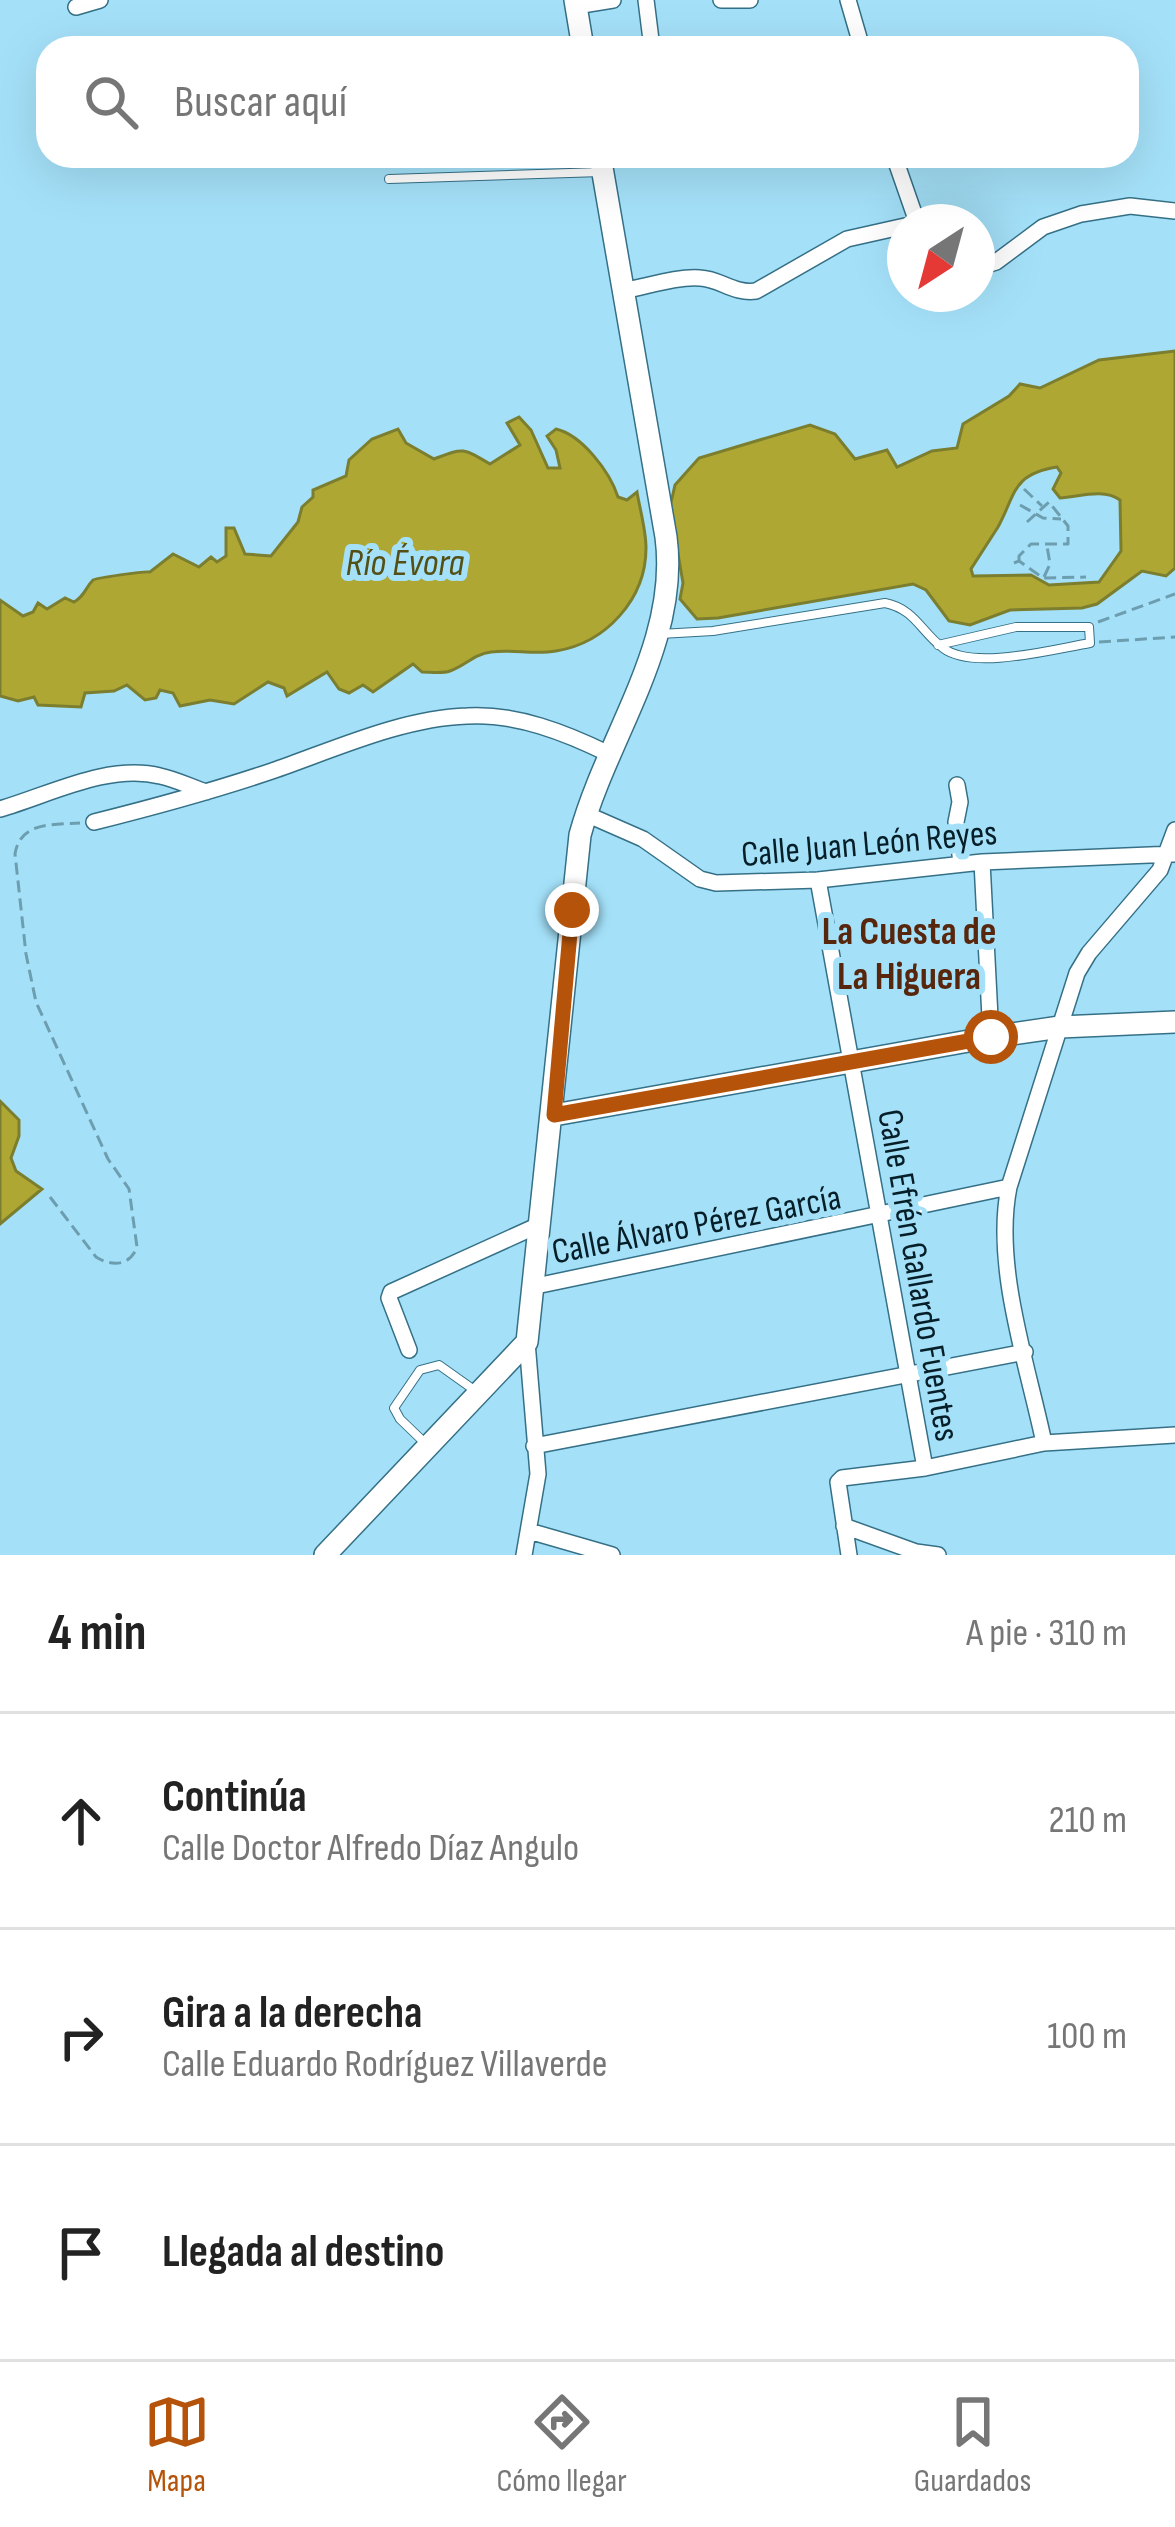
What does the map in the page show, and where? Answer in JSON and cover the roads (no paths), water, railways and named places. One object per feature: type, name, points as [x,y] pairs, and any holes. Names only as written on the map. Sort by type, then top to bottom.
[{"type":"street","points":[[76,7],[100,0]]},
{"type":"street","points":[[581,36],[576,3],[613,0]]},
{"type":"street","points":[[646,0],[650,36]]},
{"type":"street","points":[[722,0],[750,0]]},
{"type":"street","points":[[848,0],[858,36]]},
{"type":"street","points":[[524,1555],[538,1474],[527,1342],[554,1115],[576,860],[586,814],[658,634],[668,589],[669,559],[603,168]]},
{"type":"street","points":[[898,168],[911,204]]},
{"type":"street","points":[[995,262],[1043,227],[1081,214],[1130,206],[1175,211]]},
{"type":"street","points":[[622,291],[692,278],[741,293],[756,291],[847,239],[887,230]]},
{"type":"street","points":[[94,822],[208,793],[395,730],[468,716],[530,724],[576,737],[609,754]]},
{"type":"street","points":[[0,809],[132,773],[159,775],[208,793]]},
{"type":"street","points":[[957,785],[962,863]]},
{"type":"street","name":"Calle Juan León Reyes","points":[[586,814],[643,839],[708,882],[818,880],[962,863],[1170,854]]},
{"type":"street","points":[[1044,1443],[1008,1264],[1010,1187],[1077,974],[1089,953],[1160,870],[1170,854],[1175,830]]},
{"type":"street","points":[[982,862],[991,1037]]},
{"type":"street","name":"Calle Efrén Gallardo Fuentes","points":[[818,880],[925,1468]]},
{"type":"street","points":[[554,1115],[991,1037],[1060,1027],[1175,1022]]},
{"type":"street","name":"Calle Álvaro Pérez García","points":[[536,1286],[1010,1187]]},
{"type":"street","points":[[409,1350],[389,1298],[392,1292],[541,1225]]},
{"type":"street","points":[[325,1555],[527,1342]]},
{"type":"street","points":[[534,1446],[1025,1352]]},
{"type":"street","points":[[848,1555],[839,1480],[1044,1443],[1175,1435]]},
{"type":"street","points":[[844,1526],[918,1553],[938,1555]]},
{"type":"street","points":[[529,1531],[613,1555]]},
{"type":"lane","points":[[388,179],[545,168]]},
{"type":"lane","points":[[658,634],[713,632],[885,603],[912,614],[938,645],[956,655],[976,658],[1090,643],[1089,627],[1016,627],[938,645]]},
{"type":"lane","points":[[427,1445],[394,1408],[420,1370],[439,1364],[478,1393]]},
{"type":"water","points":[[1175,351],[1175,568],[1166,576],[1142,571],[1097,604],[1082,608],[1010,610],[970,625],[949,621],[926,590],[913,584],[718,618],[697,619],[680,599],[683,583],[670,507],[675,485],[699,458],[810,425],[835,434],[855,459],[887,450],[897,467],[932,451],[957,448],[963,424],[1020,384],[1040,388],[1099,360]],"holes":[[[1057,467],[1061,473],[1053,489],[1060,498],[1099,494],[1120,500],[1121,551],[1099,582],[1049,585],[1031,575],[973,576],[971,569],[1017,487],[1042,470]]]},
{"type":"water","name":"Río Évora","points":[[519,417],[531,430],[548,468],[560,468],[547,436],[556,429],[594,456],[618,497],[627,500],[637,492],[646,548],[639,584],[620,616],[591,639],[556,651],[485,653],[443,672],[422,672],[413,664],[373,692],[363,685],[349,693],[339,689],[327,672],[287,696],[284,688],[268,682],[234,704],[210,700],[180,706],[173,693],[160,690],[156,698],[145,700],[127,685],[85,693],[81,707],[38,705],[34,697],[18,701],[0,696],[0,600],[23,616],[38,603],[47,609],[65,598],[74,602],[93,580],[150,572],[173,554],[199,567],[211,557],[217,562],[226,556],[226,528],[234,528],[245,554],[271,556],[298,522],[313,490],[346,476],[349,460],[372,439],[398,429],[406,443],[434,459],[462,451],[490,464],[520,445],[507,423]]},
{"type":"water","points":[[0,1101],[19,1120],[11,1158],[16,1171],[42,1189],[0,1224]]},
{"type":"district","name":"La Cuesta de La Higuera","points":[[909,952]]}]
